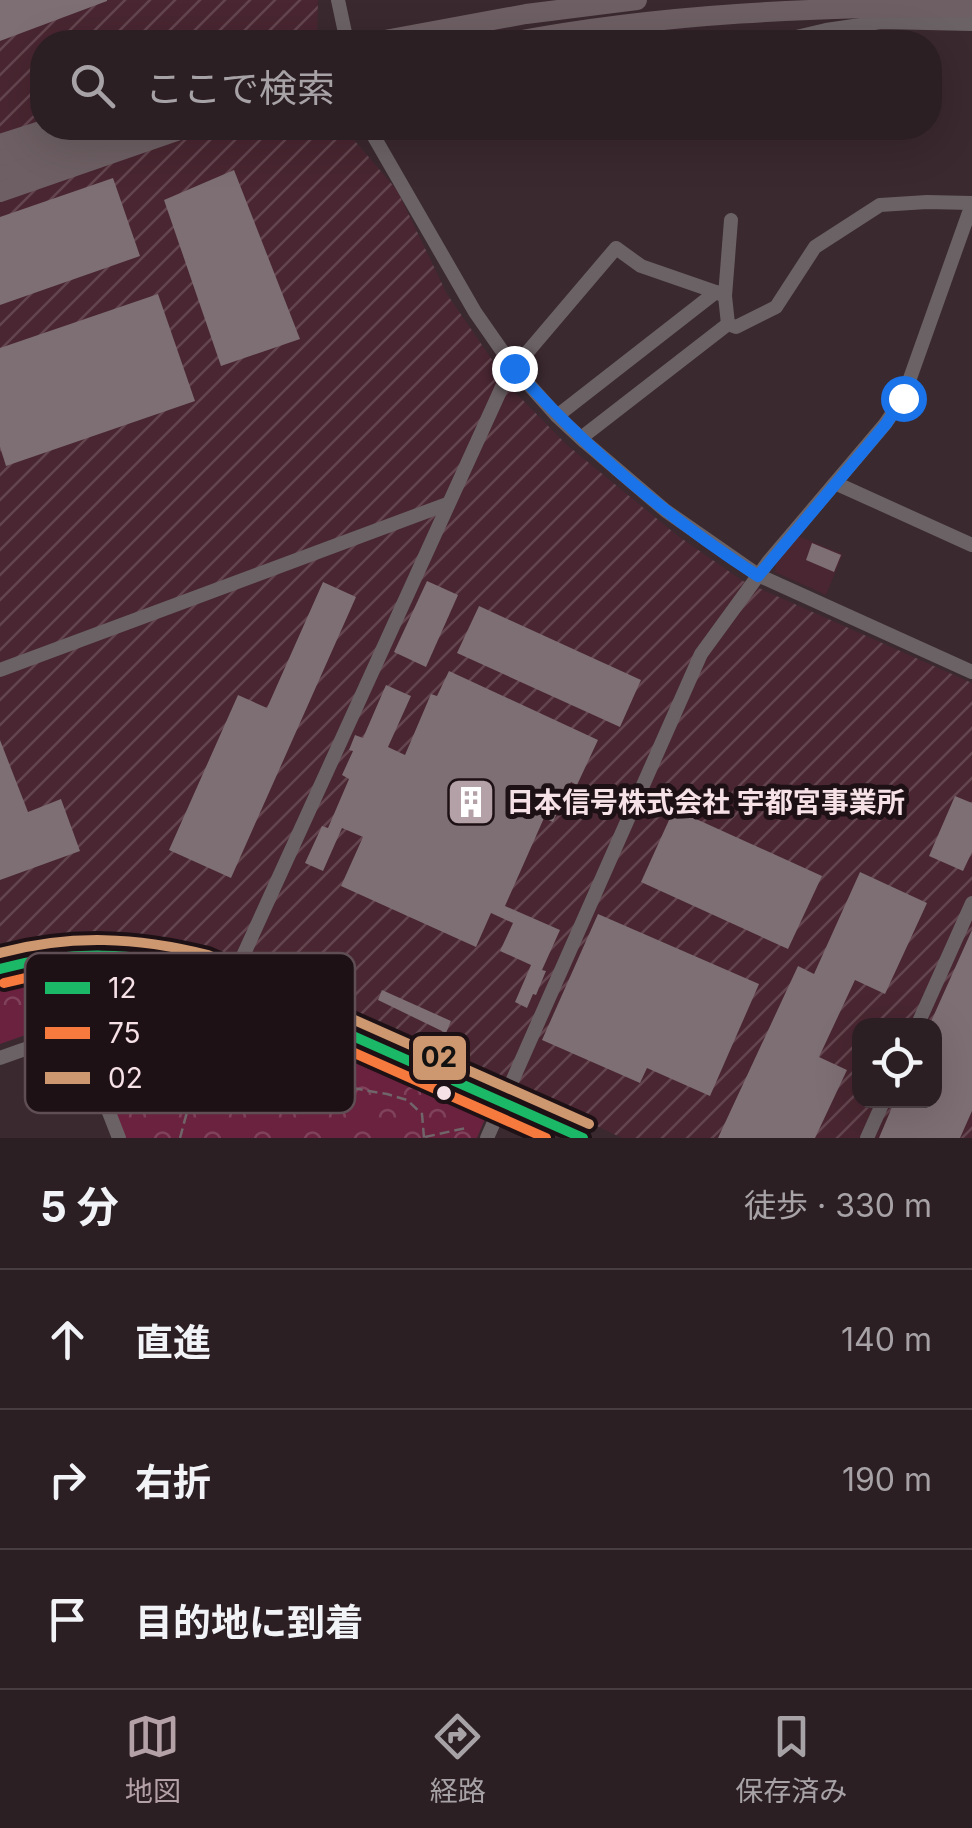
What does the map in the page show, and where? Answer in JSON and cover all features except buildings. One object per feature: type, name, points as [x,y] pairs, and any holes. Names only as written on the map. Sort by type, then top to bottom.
[{"type":"highway","points":[[439,30],[637,0]]},
{"type":"highway","points":[[587,30],[744,12],[972,8]]},
{"type":"highway","points":[[0,144],[30,134]]},
{"type":"highway","points":[[0,161],[59,140]]},
{"type":"highway","points":[[0,177],[106,140]]},
{"type":"highway","points":[[0,192],[151,140]]},
{"type":"street","points":[[338,0],[344,30]]},
{"type":"street","points":[[839,30],[881,22],[972,24]]},
{"type":"street","points":[[376,140],[475,312],[513,367],[581,438],[666,511],[758,576],[972,672]]},
{"type":"street","points":[[487,1138],[701,654],[758,576],[903,398],[972,204],[880,206],[815,247],[776,307],[736,327],[728,324]]},
{"type":"street","points":[[728,324],[720,294],[731,220]]},
{"type":"street","points":[[244,953],[513,367],[616,248],[641,266],[720,294]]},
{"type":"street","points":[[557,416],[720,294]]},
{"type":"street","points":[[581,438],[728,324]]},
{"type":"street","points":[[836,483],[972,545]]},
{"type":"street","points":[[0,670],[447,504]]},
{"type":"street","points":[[921,1018],[972,903]]},
{"type":"street","points":[[91,953],[118,953]]},
{"type":"street","points":[[0,970],[25,963]]},
{"type":"street","points":[[355,1037],[579,1137]]},
{"type":"street","points":[[0,1058],[25,1050]]},
{"type":"street","points":[[867,1138],[880,1108]]},
{"type":"street","points":[[109,1113],[119,1138]]},
{"type":"path","points":[[355,1089],[406,1100],[422,1114],[424,1138],[466,1128]]},
{"type":"path","points":[[180,1138],[189,1113]]},
{"type":"shaded area","points":[[0,0],[318,0],[317,30],[30,30],[30,140],[355,140],[397,190],[447,294],[512,389],[567,445],[678,536],[743,581],[972,683],[972,1138],[622,1138],[489,1075],[355,1018],[355,953],[196,953],[120,938],[68,939],[0,955]]},
{"type":"shaded area","points":[[798,536],[843,554],[826,595],[775,572],[776,561]]},
{"type":"green space","points":[[25,976],[25,1035],[0,1044],[0,983]]},
{"type":"green space","points":[[355,1055],[487,1114],[477,1138],[116,1138],[106,1113],[355,1113]]},
{"type":"transit line","name":"02","points":[[0,953],[52,943],[104,940],[156,944],[199,953]]},
{"type":"transit line","name":"12","points":[[0,969],[25,963]]},
{"type":"transit line","name":"75","points":[[4,983],[25,978]]},
{"type":"transit line","name":"02","points":[[355,1020],[589,1124]]},
{"type":"transit line","name":"12","points":[[355,1037],[583,1138]]},
{"type":"transit line","name":"75","points":[[355,1053],[546,1138]]},
{"type":"place","name":"日本信号株式会社 宇都宮事業所","points":[[471,802]]},
{"type":"route","points":[[514,368],[557,416],[666,511],[758,576],[886,424],[903,398]]}]
